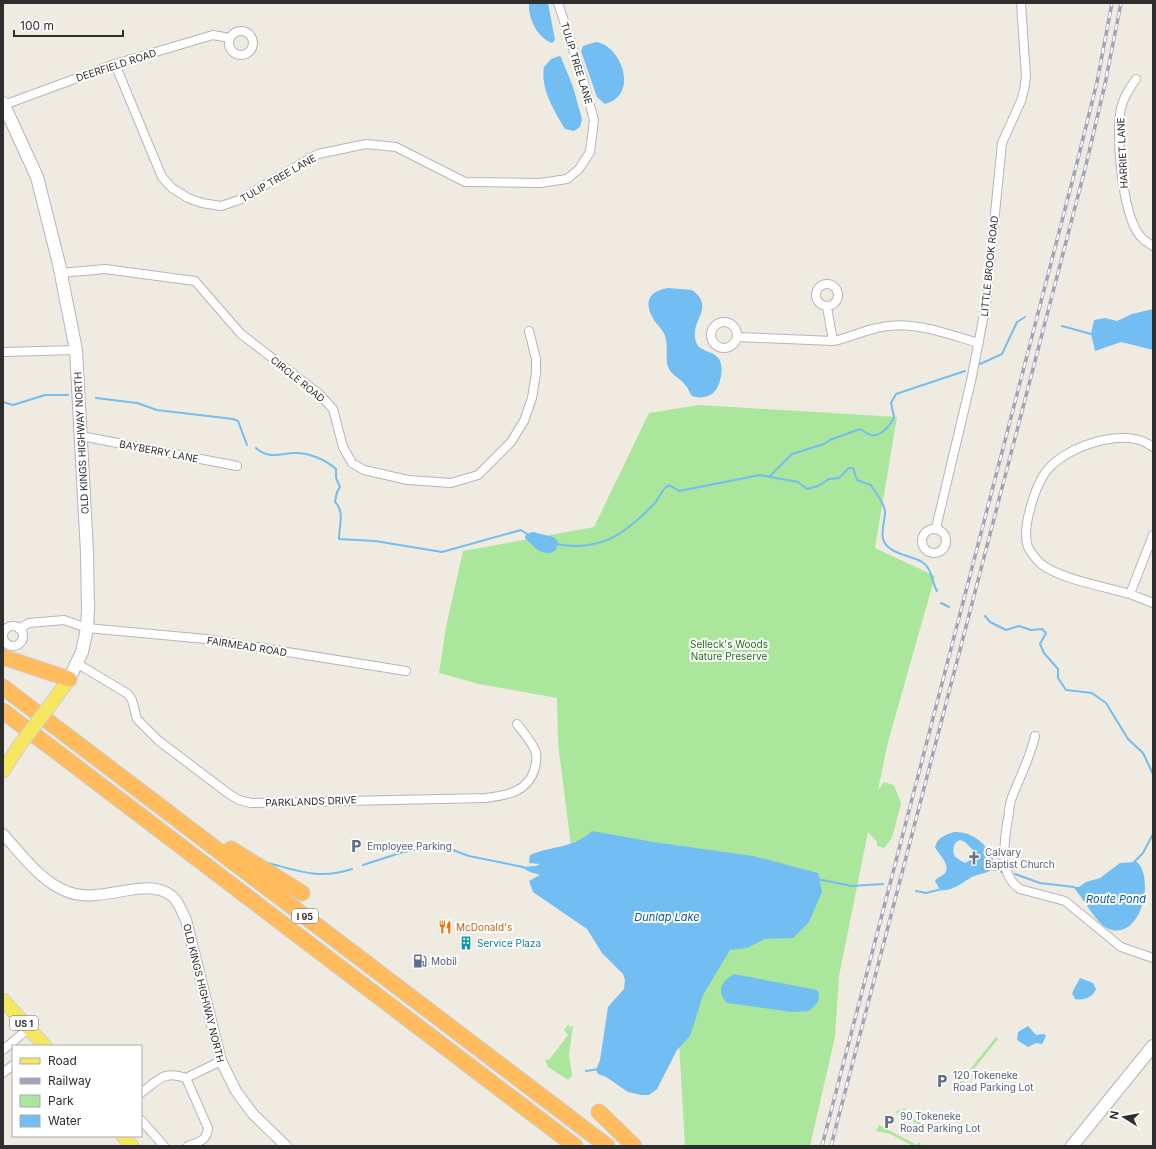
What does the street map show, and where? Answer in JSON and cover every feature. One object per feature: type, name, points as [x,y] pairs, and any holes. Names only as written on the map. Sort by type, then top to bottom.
[{"type":"highway","points":[[3,657],[69,679]]},
{"type":"highway","name":"I 95","points":[[3,687],[607,1146]]},
{"type":"highway","name":"I 95","points":[[3,711],[575,1146]]},
{"type":"highway","points":[[105,765],[232,850],[302,893]]},
{"type":"highway","points":[[599,1112],[634,1146]]},
{"type":"main road","name":"OLD KINGS HIGHWAY NORTH","points":[[3,104],[38,177],[61,273],[76,350],[88,566],[87,628],[78,664],[69,679],[3,770]]},
{"type":"main road","name":"US 1","points":[[3,1000],[29,1028],[41,1045]]},
{"type":"main road","points":[[1072,1146],[1153,1046]]},
{"type":"main road","points":[[124,1137],[132,1146]]},
{"type":"street","name":"TULIP TREE LANE","points":[[115,64],[162,177],[177,192],[202,203],[222,206],[239,200],[318,154],[366,144],[396,147],[465,182],[540,183],[567,179],[579,169],[590,152],[594,120],[583,79],[558,3]]},
{"type":"street","name":"LITTLE BROOK ROAD","points":[[936,528],[979,343],[986,304],[1002,143],[1022,102],[1026,77],[1021,3]]},
{"type":"street","name":"DEERFIELD ROAD","points":[[3,104],[115,64],[213,35],[230,38]]},
{"type":"street","name":"HARRIET LANE","points":[[1136,78],[1126,94],[1120,114],[1122,186],[1133,223],[1142,239],[1153,246]]},
{"type":"street","name":"CIRCLE ROAD","points":[[61,273],[105,269],[195,281],[240,334],[319,394],[333,409],[342,446],[352,463],[364,470],[408,480],[451,484],[478,475],[512,442],[524,421],[532,398],[536,373],[536,359],[529,331]]},
{"type":"street","points":[[827,307],[833,341]]},
{"type":"street","points":[[737,337],[833,341],[877,328],[900,325],[912,326],[979,343]]},
{"type":"street","points":[[3,352],[76,350]]},
{"type":"street","name":"BAYBERRY LANE","points":[[81,436],[238,466]]},
{"type":"street","points":[[1153,448],[1138,439],[1123,437],[1108,439],[1088,445],[1057,460],[1042,476],[1027,527],[1028,547],[1041,564],[1060,574],[1130,594],[1153,603]]},
{"type":"street","points":[[1130,594],[1153,535]]},
{"type":"street","name":"FAIRMEAD ROAD","points":[[19,629],[29,623],[58,620],[70,622],[87,628],[206,639],[406,671]]},
{"type":"street","name":"PARKLANDS DRIVE","points":[[78,664],[128,694],[132,700],[137,720],[159,741],[229,794],[239,800],[251,803],[486,798],[502,796],[518,791],[528,783],[536,762],[536,752],[517,724]]},
{"type":"street","points":[[1035,736],[1031,751],[1011,801],[1004,852],[1009,877],[1014,885],[1020,889],[1065,901],[1121,947],[1153,958]]},
{"type":"street","name":"OLD KINGS HIGHWAY NORTH","points":[[3,834],[41,875],[67,892],[81,896],[97,896],[143,887],[161,891],[171,896],[179,905],[186,920],[221,1061],[236,1091],[253,1114],[286,1146]]},
{"type":"street","points":[[3,1050],[29,1028]]},
{"type":"street","points":[[186,1078],[221,1061]]},
{"type":"street","points":[[3,1073],[12,1066]]},
{"type":"street","points":[[142,1092],[166,1074],[177,1074],[186,1078],[208,1128],[207,1135],[204,1140],[188,1146]]},
{"type":"street","points":[[142,1121],[164,1146]]},
{"type":"green space","name":"Selleck's Woods Nature Preserve","points":[[699,405],[897,417],[875,548],[935,576],[888,742],[878,790],[884,782],[894,785],[901,803],[892,838],[884,848],[877,846],[877,842],[868,832],[839,976],[835,1037],[810,1146],[685,1146],[673,938],[575,878],[558,743],[557,698],[479,684],[439,673],[446,627],[463,551],[594,527],[649,413]]},
{"type":"green space","points":[[568,1025],[570,1026],[569,1029],[573,1025],[569,1055],[572,1076],[568,1080],[548,1067],[545,1059],[549,1060],[568,1035],[564,1030]]},
{"type":"green space","points":[[996,1037],[998,1039],[961,1085],[959,1083]]},
{"type":"green space","points":[[906,1108],[904,1114],[933,1129],[930,1134],[927,1134],[929,1130],[895,1112]]},
{"type":"green space","points":[[879,1125],[917,1145],[919,1142],[921,1144],[920,1146],[913,1146],[890,1134],[876,1131]]},
{"type":"water","points":[[529,3],[548,3],[555,40],[552,43],[542,37],[534,27],[530,15]]},
{"type":"water","points":[[596,42],[605,45],[613,52],[623,71],[624,81],[622,91],[616,99],[605,104],[597,97],[581,51],[583,46]]},
{"type":"water","points":[[559,56],[561,57],[573,87],[582,119],[580,127],[574,131],[565,129],[549,100],[544,84],[544,67],[551,59]]},
{"type":"water","points":[[668,288],[692,290],[699,296],[702,302],[701,313],[695,331],[696,343],[702,349],[716,356],[721,363],[722,368],[719,384],[714,393],[708,396],[692,396],[684,383],[672,373],[668,367],[665,336],[652,317],[648,306],[651,296],[660,290]]},
{"type":"water","points":[[1153,309],[1153,350],[1121,342],[1095,351],[1091,334],[1094,320],[1105,318],[1117,321],[1132,314]]},
{"type":"water","points":[[533,532],[553,537],[558,541],[556,550],[547,553],[539,551],[525,538],[526,534]]},
{"type":"water","name":"Dunlap Lake","points":[[592,831],[653,842],[753,856],[818,873],[822,892],[809,922],[793,938],[765,939],[747,948],[730,950],[703,995],[690,1036],[677,1050],[657,1089],[649,1095],[628,1092],[606,1077],[598,1074],[596,1070],[600,1060],[608,1007],[624,989],[625,980],[623,974],[602,953],[587,929],[533,892],[529,881],[540,875],[521,867],[536,866],[540,864],[529,863],[530,855],[570,844],[585,837]]},
{"type":"water","points":[[954,832],[961,832],[975,837],[986,847],[995,866],[990,871],[972,877],[949,890],[940,890],[935,881],[945,873],[946,866],[935,847],[940,839]],"holes":[[[960,840],[965,842],[976,853],[976,857],[965,863],[955,857],[953,850],[958,841]]]},
{"type":"water","name":"Route Pond","points":[[1137,862],[1142,870],[1145,881],[1142,906],[1137,918],[1129,926],[1120,930],[1109,929],[1099,922],[1073,887],[1079,887],[1086,882],[1100,878],[1120,863]]},
{"type":"water","points":[[734,974],[817,990],[819,993],[818,1002],[809,1011],[792,1012],[727,1003],[721,991],[726,980]]},
{"type":"water","points":[[1080,978],[1093,983],[1096,989],[1095,992],[1088,998],[1075,999],[1072,993]]},
{"type":"water","points":[[1028,1026],[1036,1035],[1044,1034],[1046,1036],[1042,1044],[1036,1043],[1028,1047],[1017,1040],[1018,1032]]},
{"type":"waterway","points":[[980,364],[1002,354],[1017,322],[1025,317]]},
{"type":"waterway","points":[[1062,326],[1091,334]]},
{"type":"waterway","points":[[770,476],[792,454],[824,444],[830,440],[860,429],[871,435],[882,432],[888,427],[894,417],[891,403],[896,394],[965,371]]},
{"type":"waterway","points":[[3,402],[13,405],[45,395],[68,395]]},
{"type":"waterway","points":[[96,398],[137,403],[157,410],[233,419],[238,421],[247,445]]},
{"type":"waterway","points":[[256,448],[269,455],[294,453],[311,455],[336,469],[336,478],[340,487],[337,492],[335,502],[341,514],[339,539],[375,541],[442,552],[521,530],[527,534]]},
{"type":"waterway","points":[[556,544],[572,546],[586,545],[610,539],[643,515],[669,485],[679,491],[760,475],[798,482],[807,489],[818,486],[829,479],[839,478],[849,468],[853,468],[857,480],[871,485],[880,498],[885,509],[883,529],[883,539],[885,544],[894,551],[926,565],[937,591]]},
{"type":"waterway","points":[[941,603],[949,607]]},
{"type":"waterway","points":[[985,616],[990,622],[1006,630],[1019,626],[1031,630],[1042,629],[1046,633],[1040,644],[1044,653],[1058,669],[1058,678],[1066,690],[1092,693],[1106,703],[1128,739],[1143,753],[1153,774]]},
{"type":"waterway","points":[[1132,864],[1143,853],[1153,834]]},
{"type":"waterway","points":[[363,865],[403,852],[432,847],[450,849],[469,856],[523,867]]},
{"type":"waterway","points":[[268,863],[300,871],[320,874],[330,874],[352,869]]},
{"type":"waterway","points":[[990,868],[1002,872]]},
{"type":"waterway","points":[[1015,874],[1040,883],[1074,887]]},
{"type":"waterway","points":[[817,879],[852,886],[883,884]]},
{"type":"waterway","points":[[916,891],[926,893],[942,889]]},
{"type":"waterway","points":[[586,1071],[599,1069]]},
{"type":"railway","points":[[822,1146],[1077,163],[1097,82],[1112,3]]},
{"type":"railway","points":[[831,1146],[1086,165],[1105,84],[1121,3]]},
{"type":"place","name":"Employee Parking","points":[[356,846]]},
{"type":"place","name":"Calvary Baptist Church","points":[[974,858]]},
{"type":"place","name":"McDonald's","points":[[445,927]]},
{"type":"place","name":"Service Plaza","points":[[466,943]]},
{"type":"place","name":"Mobil","points":[[420,961]]},
{"type":"place","name":"120 Tokeneke Road Parking Lot","points":[[942,1081]]},
{"type":"place","name":"90 Tokeneke Road Parking Lot","points":[[889,1122]]}]
